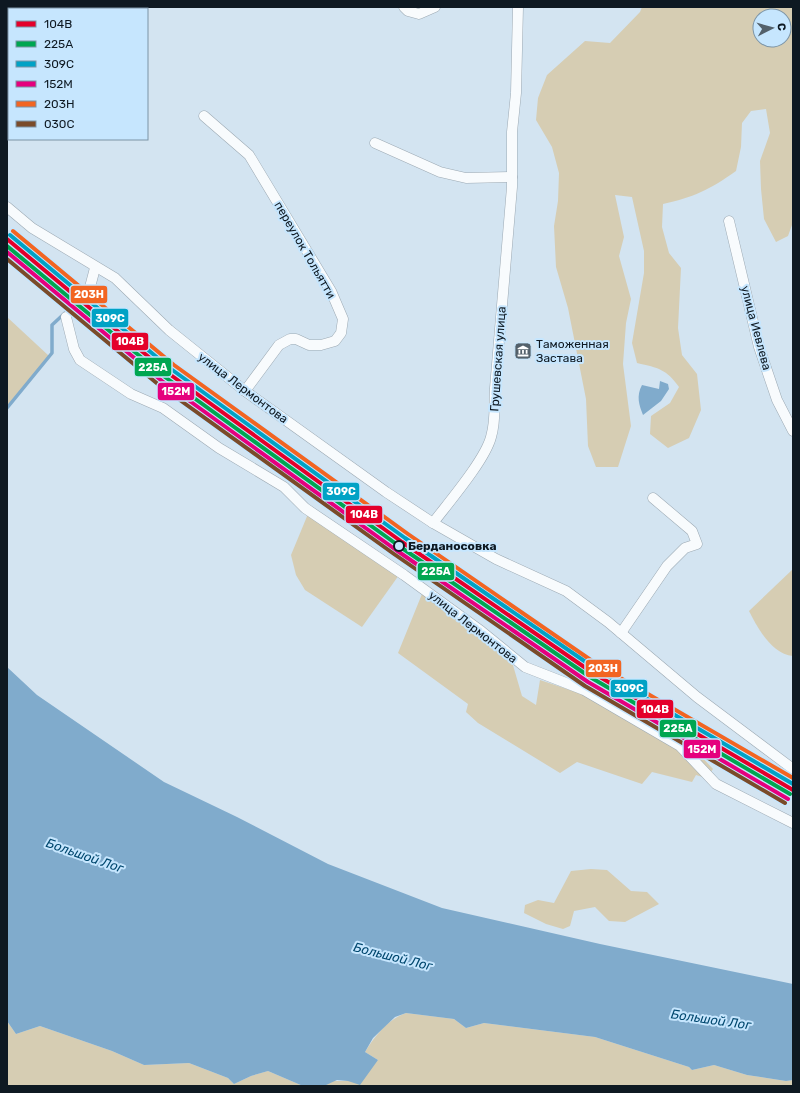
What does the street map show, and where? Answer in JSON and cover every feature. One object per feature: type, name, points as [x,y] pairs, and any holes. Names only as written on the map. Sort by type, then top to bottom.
[{"type":"street","points":[[404,7],[408,11],[419,14],[435,7]]},
{"type":"street","name":"Грушевская улица","points":[[433,523],[480,459],[491,438],[494,420],[494,388],[512,177],[512,132],[516,94],[518,7]]},
{"type":"street","name":"переулок Тольятти","points":[[204,116],[249,155],[331,290],[343,319],[341,333],[335,341],[321,345],[309,344],[296,339],[290,339],[278,345],[245,391]]},
{"type":"street","points":[[375,143],[440,172],[466,178],[512,177]]},
{"type":"street","name":"улица Лермонтова","points":[[7,207],[32,228],[95,268],[115,278],[169,330],[245,391],[380,488],[433,523],[496,559],[566,591],[621,633],[697,698],[793,769]]},
{"type":"street","name":"улица Иевлева","points":[[729,221],[759,347],[777,400],[793,431]]},
{"type":"street","points":[[89,291],[95,268]]},
{"type":"street","name":"улица Лермонтова","points":[[66,317],[74,349],[80,360],[131,394],[164,408],[219,448],[284,487],[305,508],[404,575],[481,631],[525,667],[584,690],[680,746],[716,784],[793,823]]},
{"type":"street","points":[[621,633],[667,566],[685,548],[697,544],[692,531],[653,498]]},
{"type":"shaded area","points":[[642,7],[793,7],[792,225],[788,236],[776,242],[764,219],[760,161],[770,133],[766,109],[751,111],[742,123],[741,147],[736,171],[701,192],[683,199],[663,204],[662,227],[669,253],[681,268],[678,328],[682,355],[697,374],[701,410],[689,438],[668,448],[650,434],[651,416],[670,403],[679,387],[670,376],[661,370],[637,363],[632,343],[644,273],[644,251],[632,197],[615,195],[624,237],[619,256],[631,299],[626,323],[623,364],[631,426],[618,467],[596,467],[588,446],[586,399],[568,308],[556,267],[554,226],[558,201],[559,173],[552,147],[536,120],[538,98],[547,75],[585,41],[610,43],[640,12]]},
{"type":"shaded area","points":[[7,317],[49,356],[7,406]]},
{"type":"shaded area","points":[[308,514],[399,575],[362,627],[305,590],[296,575],[291,555]]},
{"type":"shaded area","points":[[793,569],[793,656],[778,651],[772,646],[756,625],[749,611]]},
{"type":"shaded area","points":[[422,594],[510,655],[522,696],[536,705],[540,680],[591,697],[699,754],[713,769],[706,778],[696,775],[692,782],[652,772],[642,784],[577,762],[560,773],[478,723],[466,712],[468,704],[398,653]]},
{"type":"shaded area","points":[[591,869],[607,870],[631,891],[647,892],[659,904],[625,922],[609,921],[595,907],[574,911],[570,926],[563,929],[546,924],[524,913],[525,905],[538,900],[554,903],[571,871]]},
{"type":"shaded area","points":[[406,1013],[454,1019],[466,1028],[484,1023],[595,1037],[689,1067],[692,1070],[714,1065],[747,1075],[786,1081],[793,1080],[793,1086],[324,1086],[332,1081],[348,1081],[378,1060],[365,1052],[382,1029],[393,1019]]},
{"type":"shaded area","points":[[7,1021],[16,1034],[40,1026],[112,1051],[144,1065],[189,1063],[228,1078],[234,1084],[251,1076],[268,1071],[303,1086],[7,1086]]},
{"type":"water","points":[[660,381],[668,384],[669,389],[661,401],[643,415],[639,404],[639,393],[642,385],[659,389]]},
{"type":"water","name":"Большой Лог","points":[[7,667],[37,695],[164,782],[237,817],[328,864],[442,908],[600,944],[793,984],[793,1080],[786,1081],[747,1075],[714,1065],[692,1070],[689,1067],[595,1037],[484,1023],[466,1028],[454,1019],[406,1013],[395,1017],[373,1038],[365,1052],[378,1060],[360,1085],[348,1081],[337,1080],[324,1086],[303,1086],[268,1071],[251,1076],[234,1084],[228,1078],[189,1063],[144,1065],[112,1051],[40,1026],[16,1034],[7,1021]]},
{"type":"waterway","points":[[7,408],[52,353],[52,325],[66,312]]},
{"type":"tunnel","points":[[66,317],[89,291]]},
{"type":"transit line","name":"203Н","points":[[13,231],[174,365],[408,534],[598,665],[793,778]]},
{"type":"transit line","name":"309С","points":[[10,235],[171,369],[405,538],[596,669],[793,784]]},
{"type":"transit line","name":"104В","points":[[7,239],[168,373],[402,542],[593,673],[793,790]]},
{"type":"transit line","name":"225А","points":[[7,246],[165,377],[399,546],[590,677],[790,794]]},
{"type":"transit line","name":"152М","points":[[7,252],[162,381],[396,550],[588,682],[788,799]]},
{"type":"transit line","name":"030C","points":[[7,259],[159,385],[394,554],[585,686],[785,803]]},
{"type":"place","name":"Таможенная Застава","points":[[523,351]]},
{"type":"place","name":"Берданосовка","points":[[399,546]]}]
